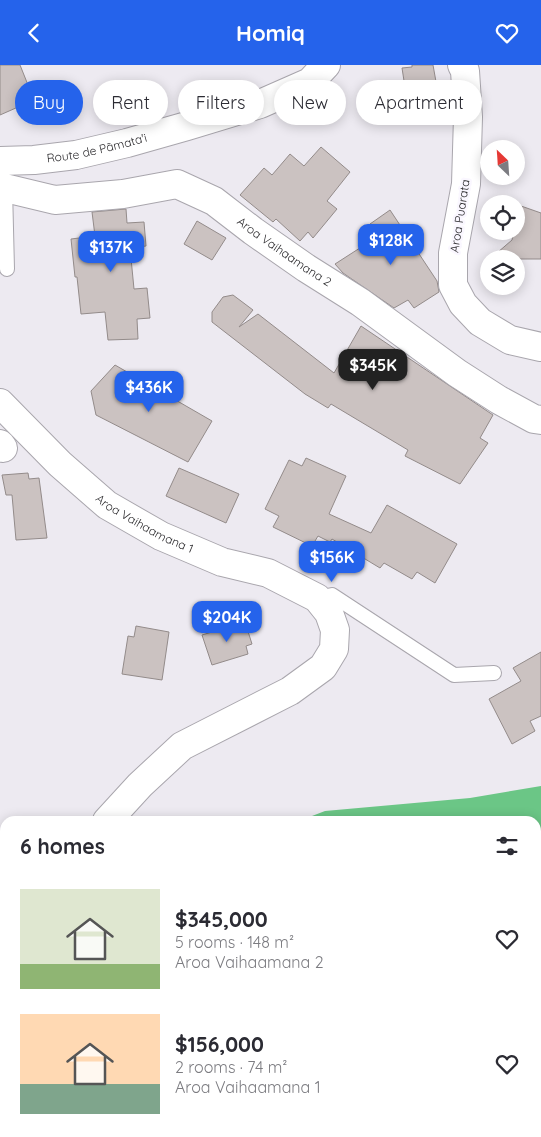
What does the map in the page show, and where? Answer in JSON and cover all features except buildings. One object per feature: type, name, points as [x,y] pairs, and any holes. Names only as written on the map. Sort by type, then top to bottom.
[{"type":"street","name":"Route de Pāmata'i","points":[[0,161],[34,160],[76,155],[127,143],[196,123],[260,104],[310,82],[326,65]]},
{"type":"street","name":"Aroa Puarata","points":[[462,65],[468,117],[466,185],[453,253],[452,285],[463,304],[480,322],[510,340],[541,347]]},
{"type":"street","name":"Aroa Vaihaamana 2","points":[[3,186],[55,200],[123,194],[177,184],[214,201],[253,231],[306,268],[360,302],[457,373],[499,400],[534,419],[541,420]]},
{"type":"street","name":"Aroa Vaihaamana 1","points":[[0,403],[60,464],[108,505],[161,536],[222,562],[268,573],[317,598],[329,613],[335,630],[334,649],[323,667],[290,691],[182,746],[140,785],[112,816]]},
{"type":"lane","points":[[3,186],[8,269]]},
{"type":"lane","name":"Aroa Vaihaamana 1","points":[[317,598],[332,595],[454,675],[494,673]]},
{"type":"green space","points":[[541,786],[541,816],[312,816],[325,811],[470,798]]}]
